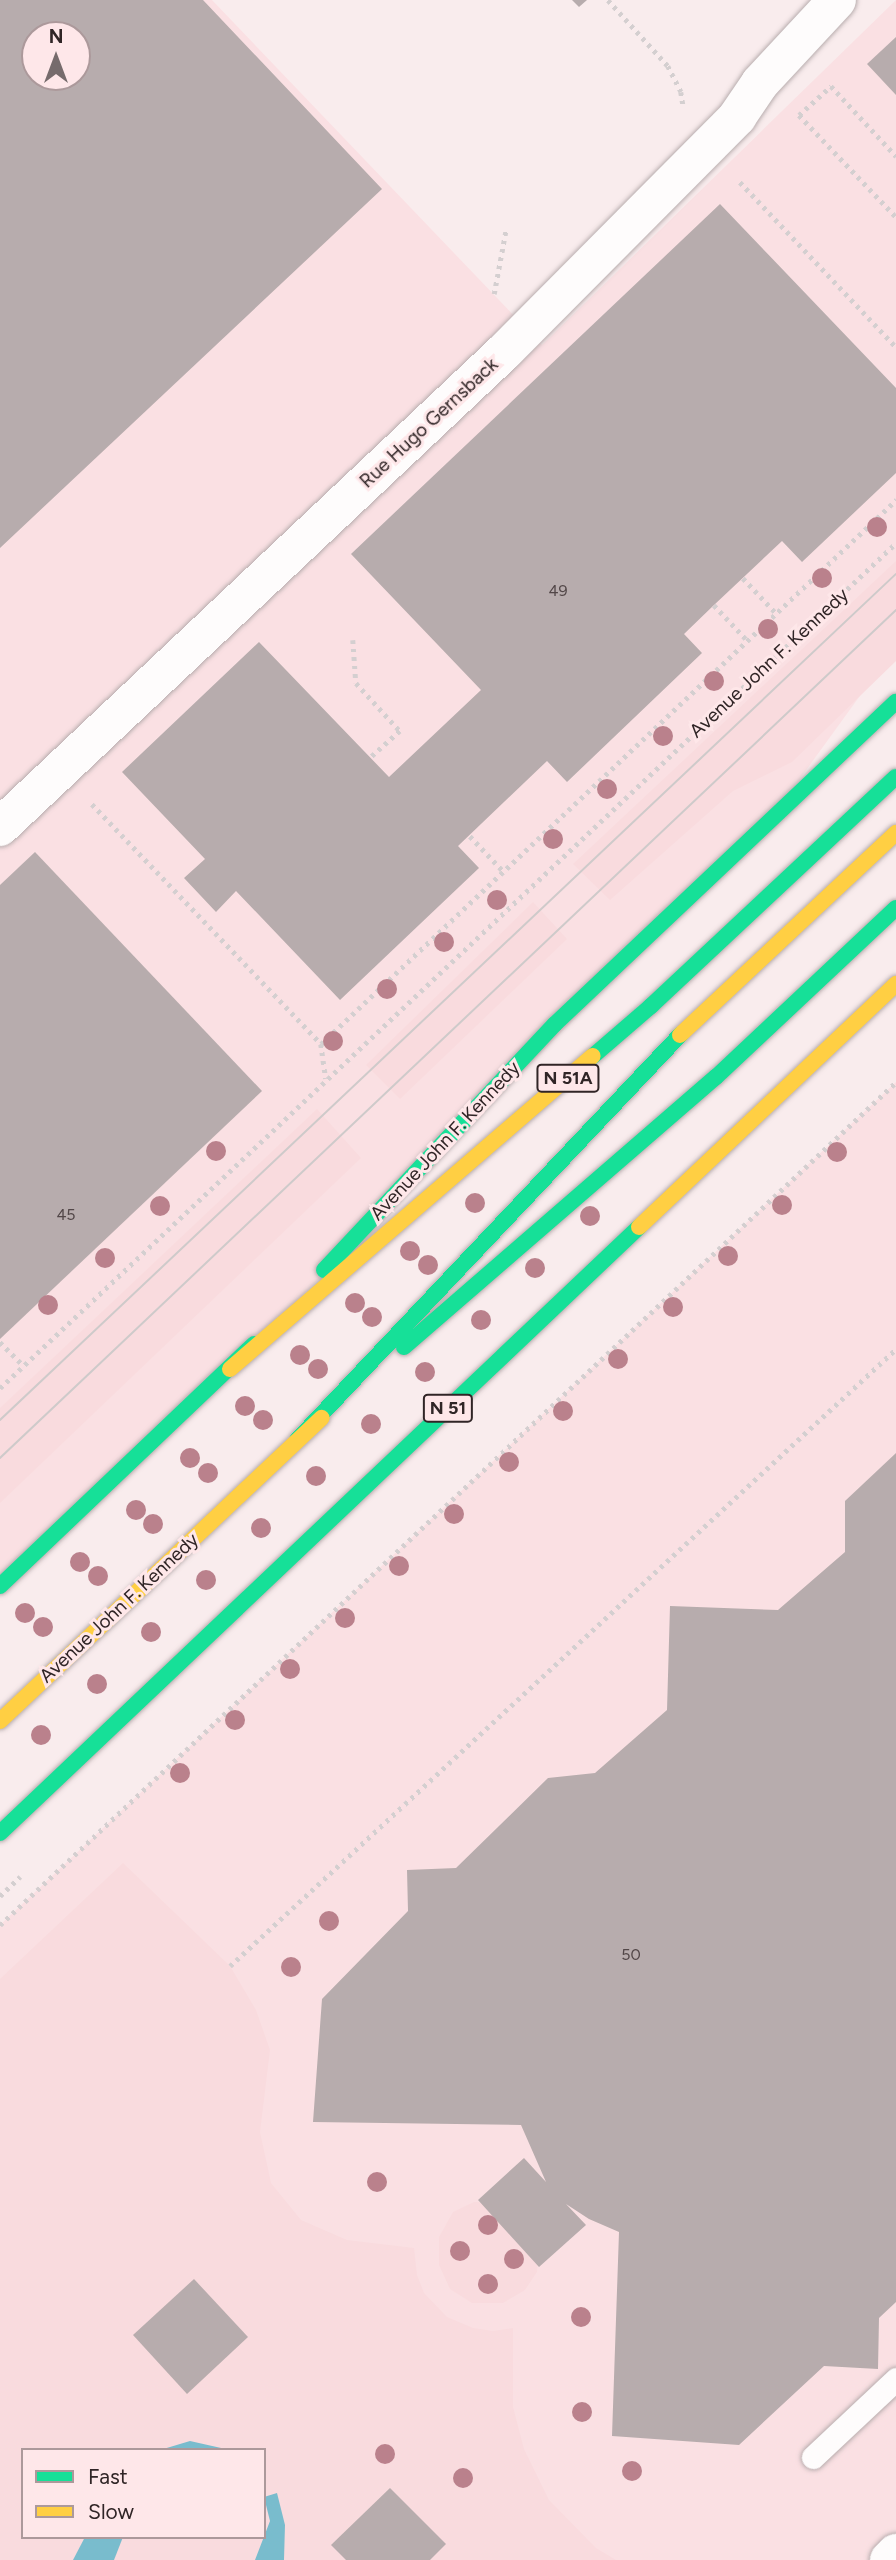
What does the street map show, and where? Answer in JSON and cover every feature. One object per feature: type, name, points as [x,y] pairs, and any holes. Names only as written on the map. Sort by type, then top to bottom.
[{"type":"main road","name":"Avenue John F. Kennedy","points":[[0,1586],[230,1369],[555,1024],[896,702]]},
{"type":"main road","name":"N 51A","points":[[230,1369],[651,1006],[896,776]]},
{"type":"main road","name":"N 51A","points":[[298,1439],[678,1036],[896,833]]},
{"type":"main road","name":"Avenue John F. Kennedy","points":[[0,1720],[298,1439],[716,1077],[896,908]]},
{"type":"main road","name":"N 51","points":[[0,1833],[896,984]]},
{"type":"street","name":"Rue Hugo Gernsback","points":[[0,827],[505,351],[737,117],[760,83],[837,0]]},
{"type":"street","points":[[889,2560],[896,2553]]},
{"type":"lane","points":[[813,2457],[896,2379]]},
{"type":"path","points":[[791,123],[831,86],[896,156]]},
{"type":"path","points":[[799,115],[896,217]]},
{"type":"path","points":[[734,175],[896,347]]},
{"type":"path","points":[[321,1044],[505,873],[896,500]]},
{"type":"path","name":"Avenue John F. Kennedy","points":[[0,1388],[896,543]]},
{"type":"path","points":[[743,578],[776,612]]},
{"type":"path","points":[[714,605],[747,640]]},
{"type":"path","points":[[353,640],[356,683],[400,731],[370,758]]},
{"type":"path","points":[[105,818],[321,1044],[327,1079]]},
{"type":"path","points":[[470,835],[505,873]]},
{"type":"path","points":[[0,1926],[896,1082]]},
{"type":"path","points":[[0,1342],[24,1366]]},
{"type":"path","points":[[230,1966],[896,1349]]},
{"type":"shaded area","points":[[0,0],[212,0],[542,345],[896,0],[896,646],[770,820],[230,1369],[0,1586]]},
{"type":"shaded area","points":[[896,561],[896,661],[792,762],[733,791],[610,900],[573,864]]},
{"type":"shaded area","points":[[533,902],[567,939],[400,1099],[366,1065]]},
{"type":"shaded area","points":[[896,1082],[896,2560],[0,2560],[0,1925]]},
{"type":"shaded area","points":[[317,1109],[361,1158],[0,1503],[0,1408]]},
{"type":"shaded area","points":[[123,1863],[230,1966],[256,2010],[270,2050],[260,2132],[271,2183],[301,2220],[347,2240],[414,2248],[417,2275],[424,2293],[447,2317],[473,2328],[493,2331],[513,2328],[513,2407],[524,2449],[549,2500],[596,2548],[616,2560],[0,2560],[0,1979]]},
{"type":"shaded area","points":[[474,2202],[506,2203],[540,2243],[537,2272],[525,2290],[503,2303],[472,2303],[450,2289],[439,2265],[439,2237],[453,2212]]},
{"type":"water","points":[[190,2441],[221,2448],[167,2448]]},
{"type":"water","points":[[277,2493],[285,2525],[284,2560],[255,2560],[263,2539],[266,2539],[270,2521],[266,2496]]},
{"type":"water","points":[[84,2539],[122,2539],[114,2560],[73,2560]]},
{"type":"building","points":[[0,0],[203,0],[382,189],[0,548]]},
{"type":"building","points":[[572,0],[587,0],[579,7]]},
{"type":"building","points":[[896,37],[896,95],[867,64]]},
{"type":"building","points":[[720,204],[896,388],[896,473],[802,562],[782,541],[684,634],[702,653],[567,782],[547,761],[458,846],[479,868],[340,1000],[236,891],[216,912],[184,878],[205,859],[122,772],[259,642],[389,777],[481,690],[351,554]]},
{"type":"building","points":[[35,852],[262,1091],[0,1339],[0,885]]},
{"type":"building","points":[[896,1453],[896,2302],[879,2318],[878,2369],[824,2366],[739,2445],[612,2436],[619,2232],[589,2219],[566,2204],[586,2225],[539,2267],[478,2200],[524,2158],[546,2182],[521,2125],[313,2122],[322,1999],[408,1911],[407,1870],[456,1868],[548,1778],[595,1773],[667,1710],[670,1606],[778,1610],[845,1552],[845,1501]]},
{"type":"building","points":[[194,2279],[248,2337],[187,2394],[133,2335]]},
{"type":"building","points":[[390,2488],[446,2544],[430,2560],[346,2560],[331,2545]]},
{"type":"tram line","points":[[0,1420],[896,574]]},
{"type":"tram line","points":[[0,1458],[896,610]]},
{"type":"traffic: fast","points":[[324,1270],[555,1024],[896,702]]},
{"type":"traffic: fast","points":[[593,1056],[651,1006],[896,777]]},
{"type":"traffic: fast","points":[[404,1347],[716,1077],[896,908]]},
{"type":"traffic: fast","points":[[298,1439],[680,1035]]},
{"type":"traffic: fast","points":[[0,1833],[639,1227]]},
{"type":"traffic: fast","points":[[0,1586],[254,1344]]},
{"type":"traffic: slow","points":[[680,1035],[896,833]]},
{"type":"traffic: slow","points":[[639,1227],[896,984]]},
{"type":"traffic: slow","points":[[230,1369],[593,1056]]},
{"type":"traffic: slow","points":[[0,1721],[322,1418]]}]
